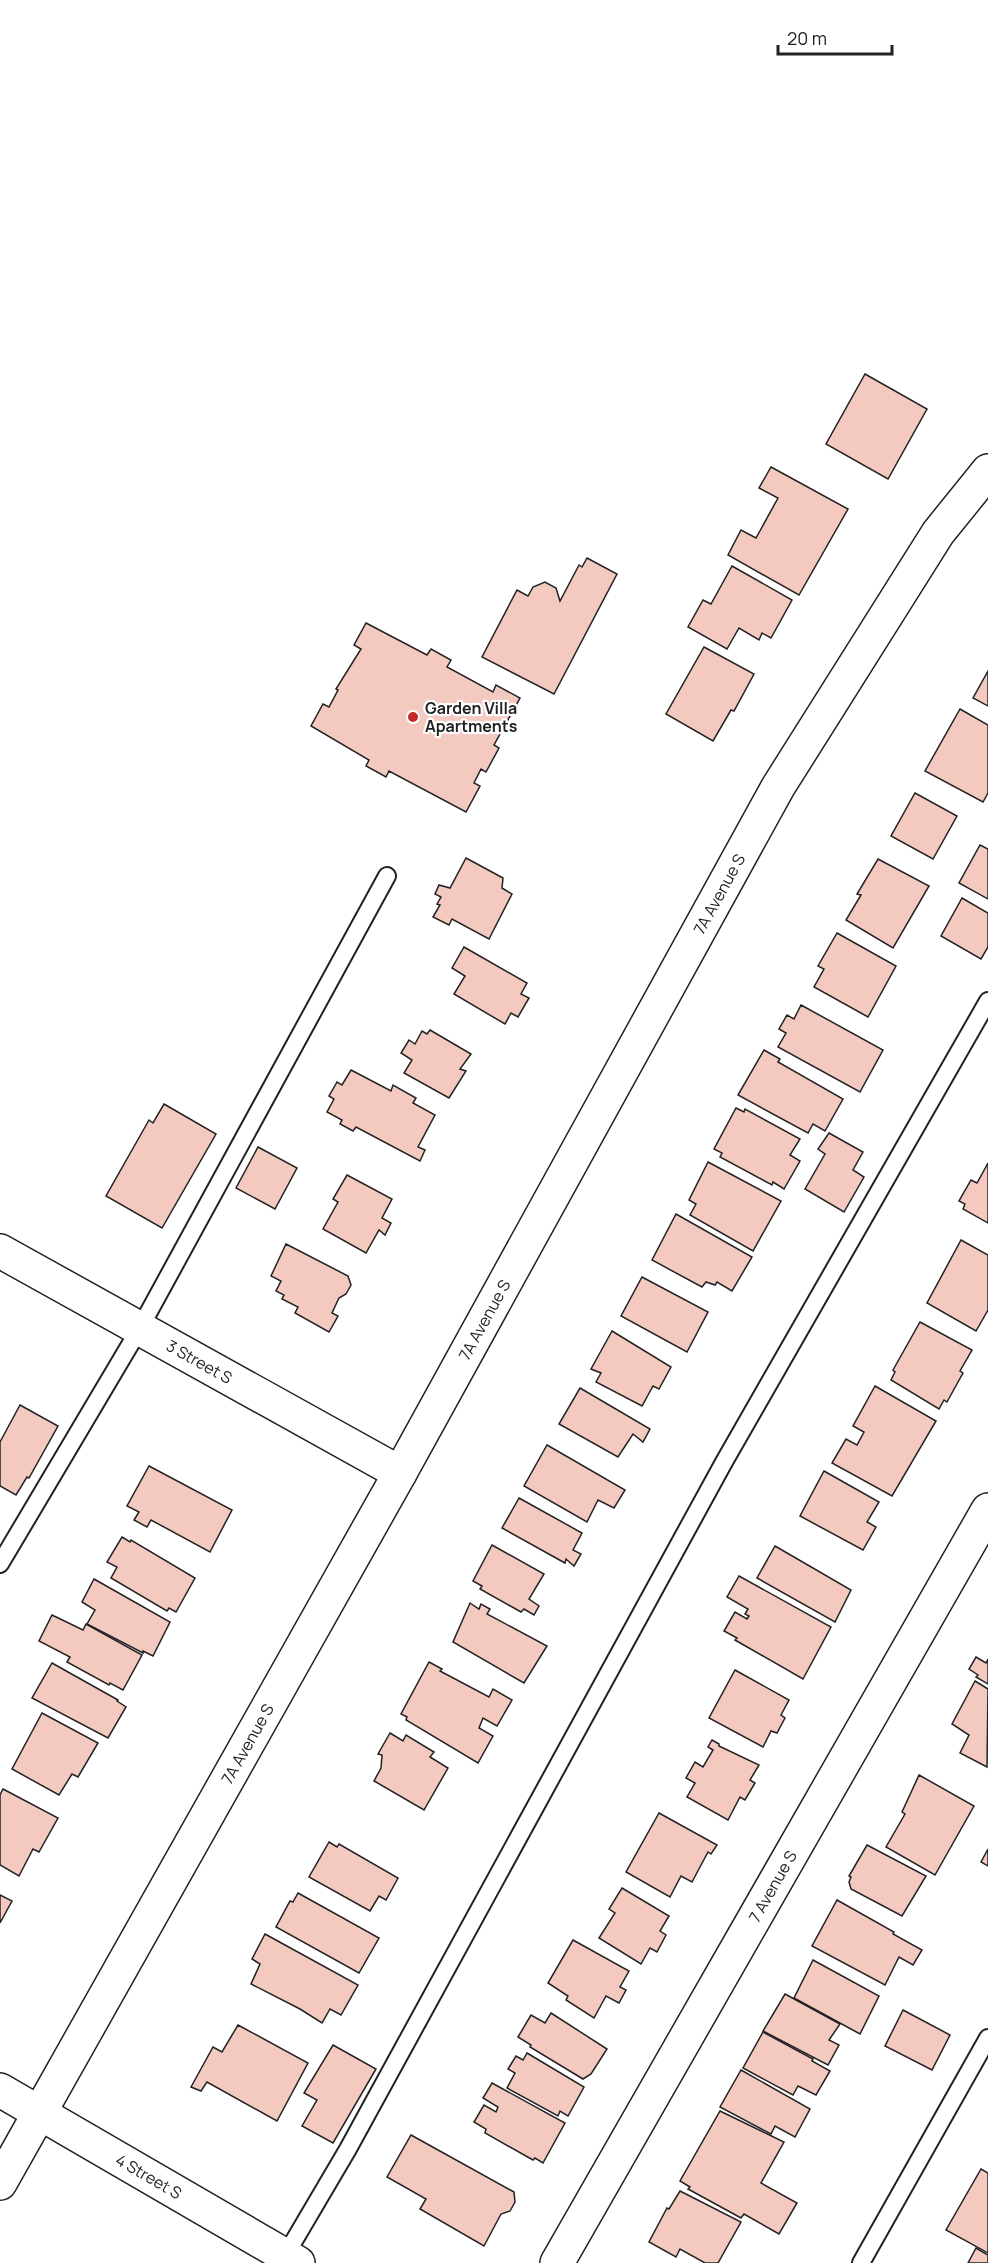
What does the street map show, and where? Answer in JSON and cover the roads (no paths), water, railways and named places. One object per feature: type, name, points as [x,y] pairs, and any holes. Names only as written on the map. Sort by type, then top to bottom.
[{"type":"street","name":"7A Avenue S","points":[[0,2183],[400,1473],[778,787],[938,532],[988,471]]},
{"type":"street","name":"3 Street S","points":[[0,1251],[400,1473]]},
{"type":"street","name":"7 Avenue S","points":[[557,2263],[988,1510]]},
{"type":"street","name":"4 Street S","points":[[0,2090],[291,2260]]},
{"type":"lane","points":[[0,1564],[140,1329],[387,876]]},
{"type":"lane","points":[[291,2260],[348,2149],[724,1462],[988,1001]]},
{"type":"lane","points":[[861,2263],[988,2038]]},
{"type":"place","name":"Garden Villa Apartments","points":[[413,717]]}]
